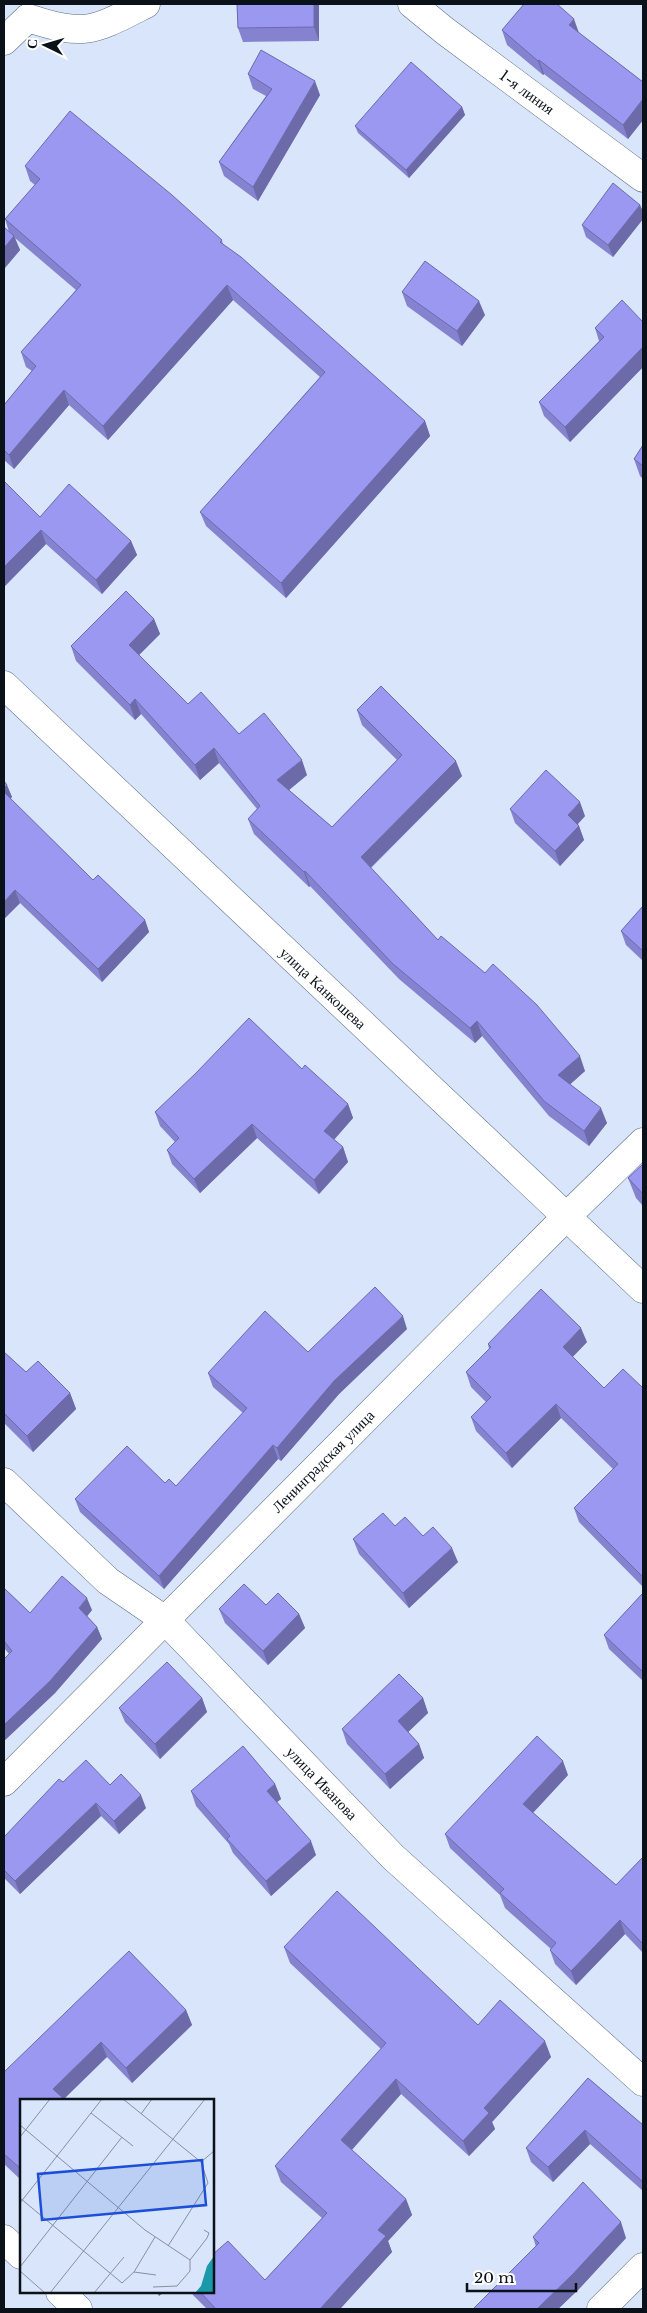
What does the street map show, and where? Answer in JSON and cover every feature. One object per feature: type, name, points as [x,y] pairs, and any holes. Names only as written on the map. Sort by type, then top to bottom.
[{"type":"street","points":[[4,41],[26,11],[53,26],[79,31],[102,27],[146,4]]},
{"type":"street","name":"1-я линия","points":[[412,4],[445,31],[643,178]]},
{"type":"street","name":"улица Канкошева","points":[[4,686],[643,1289]]},
{"type":"street","name":"Ленинградская улица","points":[[4,1782],[643,1142]]},
{"type":"street","name":"улица Иванова","points":[[4,1482],[108,1581],[165,1620],[393,1857],[643,2082]]},
{"type":"street","points":[[4,2239],[20,2254]]},
{"type":"street","points":[[602,2309],[643,2267]]},
{"type":"street","points":[[61,2293],[78,2309]]},
{"type":"building","points":[[237,4],[314,4],[314,27],[238,28]]},
{"type":"building","points":[[524,4],[557,4],[574,19],[569,25],[643,82],[643,99],[623,125],[538,61],[502,30]]},
{"type":"building","points":[[261,50],[315,81],[253,187],[219,162],[272,89],[248,74]]},
{"type":"building","points":[[411,62],[462,107],[406,170],[355,126]]},
{"type":"building","points":[[70,111],[172,195],[222,240],[220,242],[241,257],[425,421],[281,583],[200,512],[325,372],[227,285],[103,426],[64,390],[9,455],[4,450],[4,405],[36,366],[21,352],[81,285],[5,219],[40,179],[25,166]]},
{"type":"building","points":[[613,183],[640,205],[608,245],[582,225]]},
{"type":"building","points":[[4,227],[14,236],[4,248]]},
{"type":"building","points":[[425,261],[479,301],[457,331],[402,292]]},
{"type":"building","points":[[622,300],[643,322],[643,347],[565,427],[539,402],[604,337],[595,328]]},
{"type":"building","points":[[643,445],[643,466],[634,459]]},
{"type":"building","points":[[4,481],[40,517],[69,484],[131,541],[96,580],[41,530],[4,567]]},
{"type":"building","points":[[126,591],[154,619],[129,645],[188,704],[201,692],[239,734],[264,713],[302,760],[277,780],[332,827],[402,755],[357,710],[381,686],[456,761],[361,857],[438,940],[441,936],[485,973],[493,964],[537,1005],[580,1056],[558,1075],[601,1108],[584,1131],[544,1101],[477,1021],[470,1028],[393,964],[305,871],[248,819],[260,806],[214,748],[195,765],[135,699],[130,705],[71,646]]},
{"type":"building","points":[[546,770],[580,802],[568,815],[579,826],[555,851],[510,809]]},
{"type":"building","points":[[4,792],[93,880],[98,875],[145,920],[98,969],[15,890],[4,902]]},
{"type":"building","points":[[643,906],[643,951],[621,931]]},
{"type":"building","points":[[249,1018],[302,1069],[305,1065],[348,1104],[324,1131],[343,1147],[314,1180],[252,1124],[194,1179],[167,1150],[179,1138],[155,1112]]},
{"type":"building","points":[[643,1164],[643,1194],[628,1178]]},
{"type":"building","points":[[375,1287],[403,1316],[334,1381],[277,1448],[273,1445],[159,1576],[75,1499],[127,1446],[165,1483],[169,1479],[176,1486],[247,1408],[208,1373],[265,1311],[308,1352]]},
{"type":"building","points":[[541,1289],[581,1328],[563,1347],[604,1388],[623,1369],[643,1388],[643,1577],[574,1508],[618,1464],[556,1404],[506,1453],[471,1417],[491,1397],[466,1372],[491,1347],[488,1344]]},
{"type":"building","points":[[4,1352],[26,1372],[38,1361],[70,1393],[27,1436],[4,1413]]},
{"type":"building","points":[[383,1513],[395,1526],[405,1517],[423,1536],[433,1527],[452,1548],[403,1593],[353,1539]]},
{"type":"building","points":[[62,1576],[87,1598],[79,1608],[97,1627],[50,1681],[4,1725],[4,1659],[12,1651],[4,1641],[4,1588],[30,1613]]},
{"type":"building","points":[[244,1584],[266,1605],[278,1593],[299,1614],[263,1651],[219,1609]]},
{"type":"building","points":[[643,1593],[643,1672],[604,1635]]},
{"type":"building","points":[[167,1662],[202,1698],[155,1744],[119,1708]]},
{"type":"building","points":[[399,1674],[423,1698],[398,1721],[419,1744],[385,1774],[342,1729]]},
{"type":"building","points":[[537,1736],[563,1761],[523,1804],[616,1885],[643,1857],[643,1944],[620,1920],[571,1971],[550,1950],[556,1943],[500,1893],[504,1889],[445,1834]]},
{"type":"building","points":[[243,1746],[275,1784],[267,1791],[311,1841],[266,1881],[227,1839],[230,1836],[191,1791]]},
{"type":"building","points":[[86,1760],[110,1785],[121,1774],[141,1795],[114,1821],[96,1803],[15,1881],[4,1870],[4,1837],[59,1779],[63,1782]]},
{"type":"building","points":[[337,1891],[478,2025],[500,2000],[545,2041],[484,2108],[489,2113],[463,2141],[396,2079],[341,2140],[406,2199],[378,2230],[386,2236],[320,2309],[216,2309],[201,2293],[214,2293],[214,2253],[228,2241],[265,2280],[327,2213],[275,2166],[386,2043],[284,1947]]},
{"type":"building","points":[[129,1951],[186,2010],[126,2068],[101,2042],[53,2089],[64,2099],[20,2099],[20,2168],[4,2154],[4,2072]]},
{"type":"building","points":[[588,2078],[643,2125],[643,2182],[585,2130],[548,2167],[526,2148]]},
{"type":"building","points":[[583,2182],[621,2222],[573,2274],[537,2309],[473,2309],[539,2243],[533,2237]]}]
